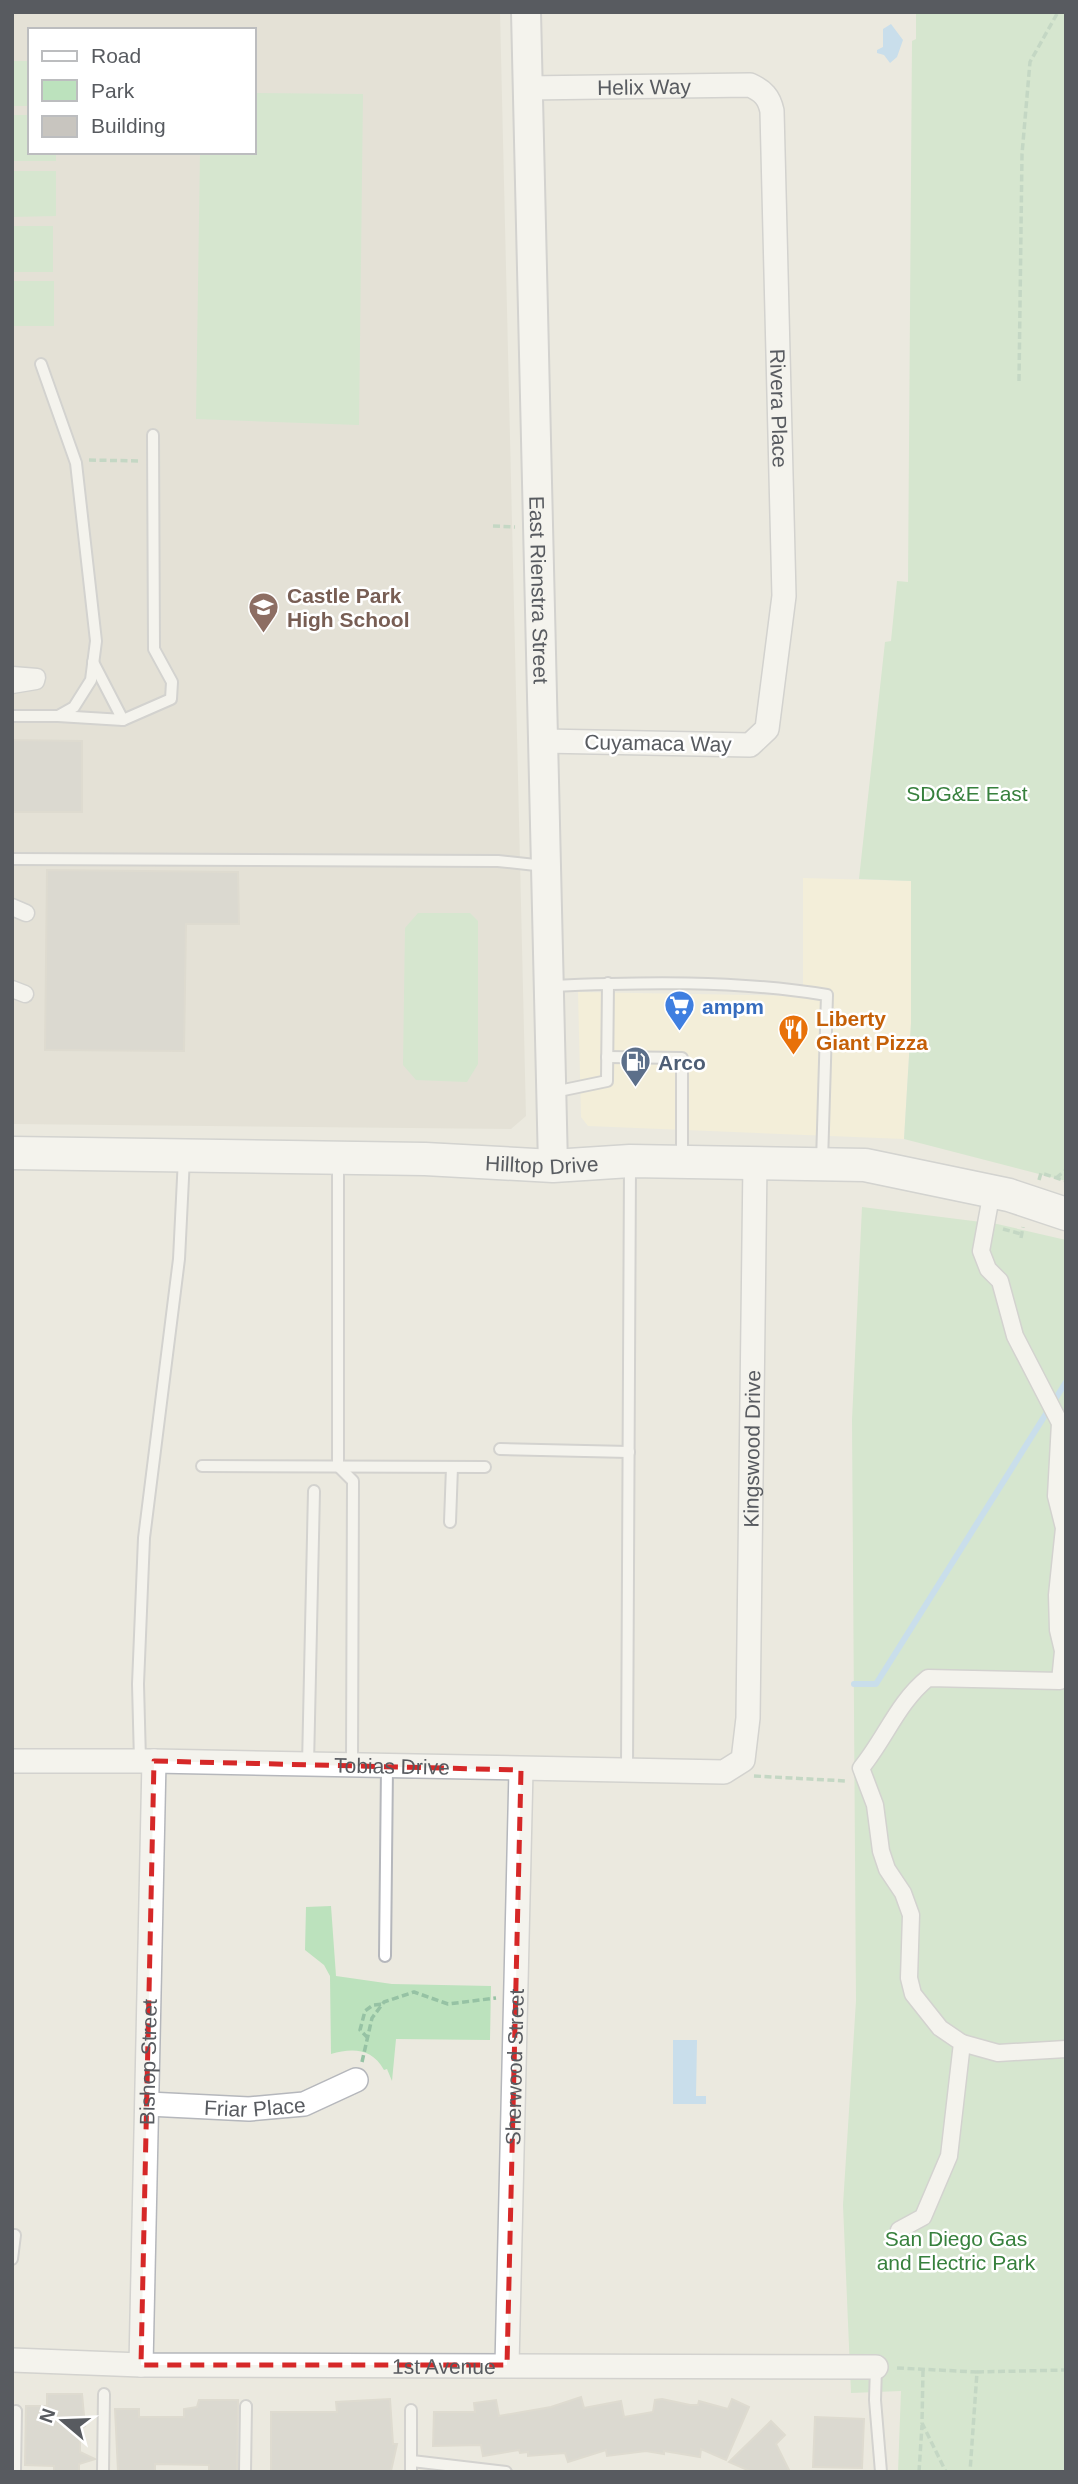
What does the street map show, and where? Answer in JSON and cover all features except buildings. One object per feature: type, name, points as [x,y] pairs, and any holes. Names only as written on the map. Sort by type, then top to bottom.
[{"type":"main road","name":"Hilltop Drive","points":[[12,1153],[338,1158],[553,1166],[630,1161],[865,1165],[992,1191],[1066,1214]]},
{"type":"street","name":"East Rienstra Street","points":[[526,12],[553,1166]]},
{"type":"street","name":"Helix Way","points":[[527,88],[750,85],[760,90]]},
{"type":"street","name":"Rivera Place","points":[[760,90],[770,100],[772,111],[784,596],[767,729]]},
{"type":"street","points":[[12,675],[37,677],[37,681],[12,685]]},
{"type":"street","name":"Cuyamaca Way","points":[[543,741],[750,745],[767,729]]},
{"type":"street","name":"Kingswood Drive","points":[[748,1735],[755,1162]]},
{"type":"street","points":[[992,1191],[981,1251],[988,1269],[1000,1281],[1015,1336],[1060,1423],[1056,1496],[1064,1528],[1057,1595],[1058,1630],[1063,1651],[1063,1689],[928,1678],[910,1692],[877,1749],[861,1769],[875,1805],[880,1851],[911,1915],[909,1978],[913,1994],[940,2028],[962,2043],[998,2053],[1066,2049]]},
{"type":"street","name":"Tobias Drive","points":[[12,1761],[724,1772],[743,1760],[748,1735]]},
{"type":"street","name":"Bishop Street","points":[[141,2365],[148,2104],[147,1761]]},
{"type":"street","name":"Sherwood Street","points":[[507,2365],[521,1770]]},
{"type":"street","points":[[900,2230],[923,2217],[948,2156],[962,2043]]},
{"type":"street","name":"Friar Place","points":[[148,2104],[249,2109],[304,2104],[356,2080]]},
{"type":"street","name":"1st Avenue","points":[[12,2360],[141,2365],[876,2367]]},
{"type":"lane","points":[[41,364],[76,463],[96,641],[92,680],[74,707],[58,716]]},
{"type":"lane","points":[[12,716],[123,720],[171,699],[172,682],[154,649],[153,435]]},
{"type":"lane","points":[[93,662],[123,720]]},
{"type":"lane","points":[[12,859],[498,861],[546,866]]},
{"type":"lane","points":[[551,1092],[607,1080],[608,983]]},
{"type":"lane","points":[[548,986],[608,983],[772,986],[827,995],[822,1164]]},
{"type":"lane","points":[[607,1057],[682,1058],[682,1161]]},
{"type":"lane","points":[[147,1761],[138,1684],[144,1538],[178,1259],[184,1156]]},
{"type":"lane","points":[[338,1158],[338,1466],[352,1481],[352,1766]]},
{"type":"lane","points":[[627,1771],[630,1161]]},
{"type":"lane","points":[[500,1449],[629,1451]]},
{"type":"lane","points":[[202,1466],[485,1467]]},
{"type":"lane","points":[[450,1522],[452,1466]]},
{"type":"lane","points":[[308,1765],[314,1491]]},
{"type":"lane","points":[[385,1956],[387,1767]]},
{"type":"lane","points":[[12,2235],[15,2235],[12,2259]]},
{"type":"lane","points":[[876,2367],[881,2472]]},
{"type":"lane","points":[[103,2472],[104,2394]]},
{"type":"lane","points":[[245,2472],[246,2406]]},
{"type":"lane","points":[[411,2410],[412,2466],[506,2472]]},
{"type":"lane","points":[[15,2472],[16,2411]]},
{"type":"path","points":[[1019,381],[1022,154],[1030,61],[1058,12]]},
{"type":"path","points":[[90,460],[122,461]]},
{"type":"path","points":[[1056,1178],[1066,1170]]},
{"type":"path","points":[[759,1777],[847,1780],[868,1787]]},
{"type":"path","points":[[368,2038],[360,2030],[365,2011],[414,1992],[448,2004],[484,1997],[515,1998]]},
{"type":"path","points":[[356,2080],[372,2018],[383,2004]]},
{"type":"path","points":[[876,2367],[977,2372],[1066,2370]]},
{"type":"path","points":[[919,2472],[923,2370]]},
{"type":"path","points":[[970,2472],[977,2372]]},
{"type":"path","points":[[922,2423],[946,2472]]},
{"type":"highlighted area","points":[[154,1761],[521,1770],[507,2365],[141,2365]]},
{"type":"shaded area","name":"Castle Park High School","points":[[12,12],[500,12],[526,1116],[511,1129],[12,1124]]},
{"type":"shaded area","points":[[803,878],[911,881],[911,1023],[904,1139],[588,1126],[581,1117],[578,992],[803,996]]},
{"type":"green space","name":"SDG&E East","points":[[916,12],[1066,12],[1066,1181],[904,1139],[911,1023],[911,881],[859,879],[885,642],[891,641],[897,581],[908,582],[912,41],[916,39]]},
{"type":"green space","points":[[12,61],[28,61],[28,106],[12,106]]},
{"type":"green space","points":[[256,93],[363,94],[359,425],[196,419],[200,154],[256,154]]},
{"type":"green space","points":[[12,115],[28,115],[28,154],[56,154],[56,161],[12,161]]},
{"type":"green space","points":[[12,171],[56,171],[56,216],[12,217]]},
{"type":"green space","points":[[12,226],[53,226],[53,272],[12,272]]},
{"type":"green space","points":[[12,281],[54,281],[54,326],[12,326]]},
{"type":"green space","points":[[418,913],[470,913],[478,921],[478,1064],[467,1082],[416,1080],[403,1065],[405,928]]},
{"type":"green space","name":"San Diego Gas and Electric Park","points":[[862,1207],[997,1224],[1066,1240],[1066,2472],[898,2472],[901,2391],[851,2393],[843,2205],[856,2001],[852,1420]]},
{"type":"green space","points":[[331,1906],[336,1976],[392,1984],[491,1986],[490,2040],[396,2039],[392,2081],[387,2069],[384,2070],[374,2057],[354,2051],[331,2054],[330,1976],[324,1965],[305,1950],[306,1907]]},
{"type":"water","points":[[891,24],[903,40],[897,57],[890,63],[884,55],[877,53],[877,50],[883,47],[883,29]]},
{"type":"water","points":[[673,2040],[697,2040],[696,2096],[706,2096],[706,2104],[673,2104]]},
{"type":"waterway","points":[[854,1684],[876,1684],[1066,1382]]},
{"type":"place","name":"Castle Park High School","points":[[264,634]]},
{"type":"place","name":"ampm","points":[[679,1033]]},
{"type":"place","name":"Liberty Giant Pizza","points":[[793,1057]]},
{"type":"place","name":"Arco","points":[[635,1089]]}]
